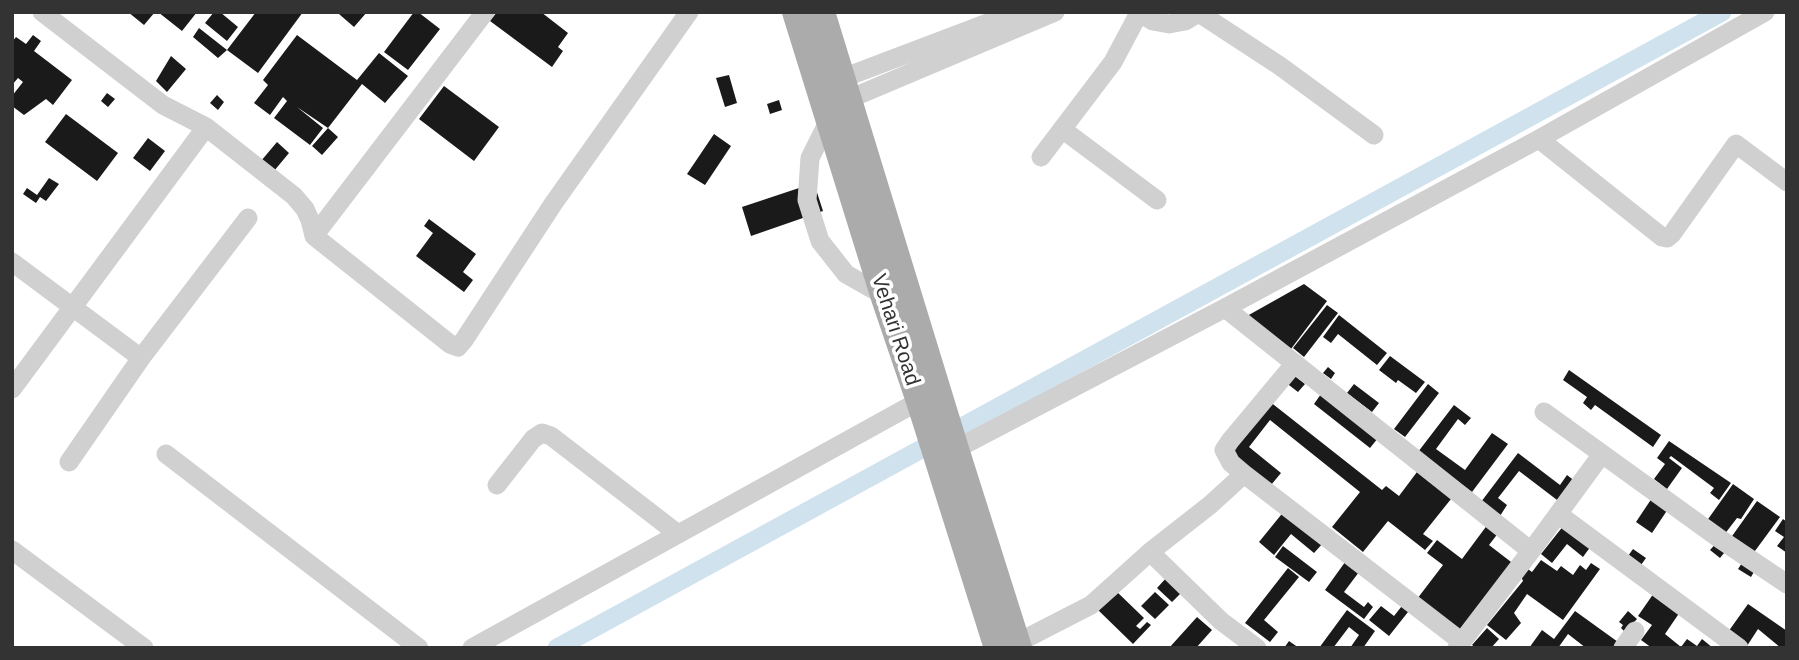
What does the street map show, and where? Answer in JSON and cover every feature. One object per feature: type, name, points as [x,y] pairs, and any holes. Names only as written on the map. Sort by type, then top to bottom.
[{"type":"main road","name":"Vehari Road","points":[[795,12],[944,482],[1011,646]]},
{"type":"main road","name":"Vehari Road","points":[[822,12],[956,449],[1011,646]]},
{"type":"street","points":[[42,12],[163,105],[206,127],[293,196],[305,209],[314,236],[450,344],[458,346],[561,193],[689,12]]},
{"type":"street","points":[[314,236],[485,12]]},
{"type":"street","points":[[911,301],[883,295],[846,274],[820,241],[807,200],[810,158],[846,88],[1017,12]]},
{"type":"street","points":[[846,88],[1055,12]]},
{"type":"street","points":[[956,449],[1539,139],[1765,12]]},
{"type":"street","points":[[1041,157],[1113,62],[1139,13],[1153,21],[1169,24],[1185,21],[1200,13],[1280,66],[1374,135]]},
{"type":"street","points":[[12,389],[206,127]]},
{"type":"street","points":[[1062,129],[1157,200]]},
{"type":"street","points":[[1539,139],[1662,237],[1667,238],[1736,144],[1787,182]]},
{"type":"street","points":[[69,462],[141,358],[248,218]]},
{"type":"street","points":[[12,262],[141,358]]},
{"type":"street","points":[[1225,308],[1531,551]]},
{"type":"street","points":[[1295,363],[1224,450],[1231,463],[1459,645],[1602,454]]},
{"type":"street","points":[[472,648],[919,403]]},
{"type":"street","points":[[1544,412],[1787,584]]},
{"type":"street","points":[[497,485],[533,439],[542,433],[551,436],[678,534]]},
{"type":"street","points":[[166,454],[419,648]]},
{"type":"street","points":[[1011,646],[1091,605],[1244,474]]},
{"type":"street","points":[[1558,514],[1739,648]]},
{"type":"street","points":[[12,550],[144,648]]},
{"type":"street","points":[[1150,552],[1221,621],[1258,648]]},
{"type":"street","points":[[1623,648],[1635,631]]},
{"type":"building","points":[[128,12],[155,12],[144,25]]},
{"type":"building","points":[[158,12],[197,12],[182,31]]},
{"type":"building","points":[[214,12],[220,12],[238,27],[227,41],[205,23]]},
{"type":"building","points":[[256,12],[303,12],[258,73],[227,50]]},
{"type":"building","points":[[367,12],[354,27],[339,14]]},
{"type":"building","points":[[414,12],[418,12],[440,29],[408,70],[384,52]]},
{"type":"building","points":[[497,12],[541,12],[568,33],[558,47],[563,51],[552,67],[490,21]]},
{"type":"building","points":[[199,28],[227,50],[218,58],[193,37]]},
{"type":"building","points":[[33,35],[41,41],[34,51],[72,80],[53,105],[46,99],[24,115],[12,106],[12,96],[23,82],[18,78],[12,85],[12,42],[16,37],[26,44]]},
{"type":"building","points":[[297,35],[357,80],[379,53],[408,76],[385,103],[362,84],[328,128],[297,107],[323,128],[310,145],[274,118],[287,101],[283,97],[270,115],[254,103],[268,85],[263,80]]},
{"type":"building","points":[[171,56],[186,69],[167,92],[156,81]]},
{"type":"building","points":[[729,75],[737,103],[725,107],[716,78]]},
{"type":"building","points":[[444,86],[499,127],[474,161],[419,119]]},
{"type":"building","points":[[107,93],[115,99],[108,107],[101,101]]},
{"type":"building","points":[[217,95],[224,102],[218,110],[210,103]]},
{"type":"building","points":[[779,100],[782,110],[770,114],[767,104]]},
{"type":"building","points":[[66,114],[118,153],[97,181],[45,142]]},
{"type":"building","points":[[328,128],[338,137],[322,155],[312,146]]},
{"type":"building","points":[[714,134],[731,146],[705,185],[687,174]]},
{"type":"building","points":[[148,138],[165,151],[150,171],[133,158]]},
{"type":"building","points":[[277,142],[289,153],[274,171],[261,161]]},
{"type":"building","points":[[49,178],[59,184],[46,201],[40,197],[36,203],[23,194],[27,188],[37,195]]},
{"type":"building","points":[[814,183],[823,211],[751,236],[742,207]]},
{"type":"building","points":[[429,219],[476,254],[463,272],[473,280],[464,292],[416,256],[433,233],[424,226]]},
{"type":"building","points":[[1304,284],[1327,301],[1291,349],[1247,316]]},
{"type":"building","points":[[1327,305],[1338,313],[1304,357],[1293,348]]},
{"type":"building","points":[[1339,315],[1387,353],[1377,365],[1338,334],[1331,343],[1323,337]]},
{"type":"building","points":[[1390,356],[1425,382],[1416,393],[1379,370]]},
{"type":"building","points":[[1328,367],[1335,373],[1331,379],[1323,373]]},
{"type":"building","points":[[1569,370],[1661,435],[1653,447],[1595,405],[1591,410],[1583,403],[1587,397],[1563,380]]},
{"type":"building","points":[[1292,374],[1305,384],[1298,392],[1285,382]]},
{"type":"building","points":[[1354,384],[1379,403],[1372,412],[1347,393]]},
{"type":"building","points":[[1428,384],[1439,393],[1405,437],[1394,429]]},
{"type":"building","points":[[1321,394],[1378,438],[1370,448],[1314,404]]},
{"type":"building","points":[[1269,401],[1382,490],[1386,486],[1399,496],[1417,472],[1451,499],[1423,534],[1433,541],[1425,550],[1388,521],[1363,552],[1332,527],[1360,492],[1270,420],[1249,447],[1281,473],[1271,485],[1229,451]]},
{"type":"building","points":[[1454,405],[1471,418],[1465,425],[1458,419],[1436,449],[1465,470],[1492,433],[1508,444],[1472,492],[1418,452]]},
{"type":"building","points":[[1669,441],[1731,483],[1719,500],[1710,493],[1714,488],[1671,456],[1669,458],[1682,468],[1667,489],[1654,479],[1665,464],[1657,458]]},
{"type":"building","points":[[1518,453],[1560,485],[1567,475],[1576,482],[1561,503],[1519,471],[1498,498],[1507,505],[1500,516],[1481,502]]},
{"type":"building","points":[[1733,484],[1754,499],[1741,519],[1737,518],[1724,535],[1706,522]]},
{"type":"building","points":[[1652,498],[1668,509],[1652,533],[1636,522]]},
{"type":"building","points":[[1757,501],[1780,517],[1752,555],[1730,539]]},
{"type":"building","points":[[1285,510],[1324,542],[1314,553],[1291,534],[1274,555],[1259,542]]},
{"type":"building","points":[[1783,519],[1787,522],[1787,553],[1777,546],[1784,537],[1775,531]]},
{"type":"building","points":[[1488,524],[1499,532],[1489,545],[1515,565],[1462,634],[1417,599],[1443,565],[1427,553],[1437,540],[1462,559]]},
{"type":"building","points":[[1564,525],[1591,546],[1583,557],[1567,544],[1552,563],[1541,554]]},
{"type":"building","points":[[1720,539],[1729,547],[1720,558],[1710,550]]},
{"type":"building","points":[[1283,546],[1317,572],[1309,582],[1275,557]]},
{"type":"building","points":[[1633,549],[1646,558],[1641,565],[1628,556]]},
{"type":"building","points":[[1746,557],[1758,565],[1751,577],[1738,569]]},
{"type":"building","points":[[1348,558],[1362,568],[1344,592],[1364,607],[1368,602],[1373,607],[1364,619],[1325,590]]},
{"type":"building","points":[[1541,560],[1557,571],[1561,566],[1573,575],[1580,565],[1586,570],[1591,563],[1600,569],[1563,620],[1527,594],[1514,613],[1521,623],[1506,640],[1487,625],[1523,581],[1520,574],[1525,567],[1532,572]]},
{"type":"building","points":[[1288,568],[1299,577],[1264,620],[1278,632],[1270,642],[1245,623]]},
{"type":"building","points":[[1168,576],[1184,590],[1172,602],[1157,588]]},
{"type":"building","points":[[1115,590],[1144,618],[1136,626],[1140,629],[1147,622],[1151,625],[1133,644],[1097,609]]},
{"type":"building","points":[[1656,590],[1682,609],[1665,634],[1681,647],[1687,639],[1697,646],[1702,639],[1713,648],[1652,648],[1641,640],[1652,625],[1638,616]]},
{"type":"building","points":[[1155,592],[1169,605],[1155,619],[1141,606]]},
{"type":"building","points":[[1405,602],[1412,607],[1389,636],[1369,620],[1381,606],[1394,616]]},
{"type":"building","points":[[1748,604],[1787,631],[1787,648],[1781,648],[1758,629],[1747,646],[1728,632]]},
{"type":"building","points":[[1347,610],[1375,631],[1363,648],[1350,648],[1359,635],[1349,627],[1333,648],[1319,648]]},
{"type":"building","points":[[1575,611],[1618,642],[1614,648],[1586,648],[1568,634],[1558,648],[1529,648],[1542,630],[1554,639]]},
{"type":"building","points":[[1628,611],[1637,619],[1625,632],[1619,622]]},
{"type":"building","points":[[1197,617],[1212,630],[1196,648],[1169,648]]},
{"type":"building","points":[[1487,628],[1499,639],[1491,648],[1476,648],[1472,645]]},
{"type":"building","points":[[1289,641],[1299,648],[1284,648]]},
{"type":"waterway","points":[[557,648],[1722,12]]}]
